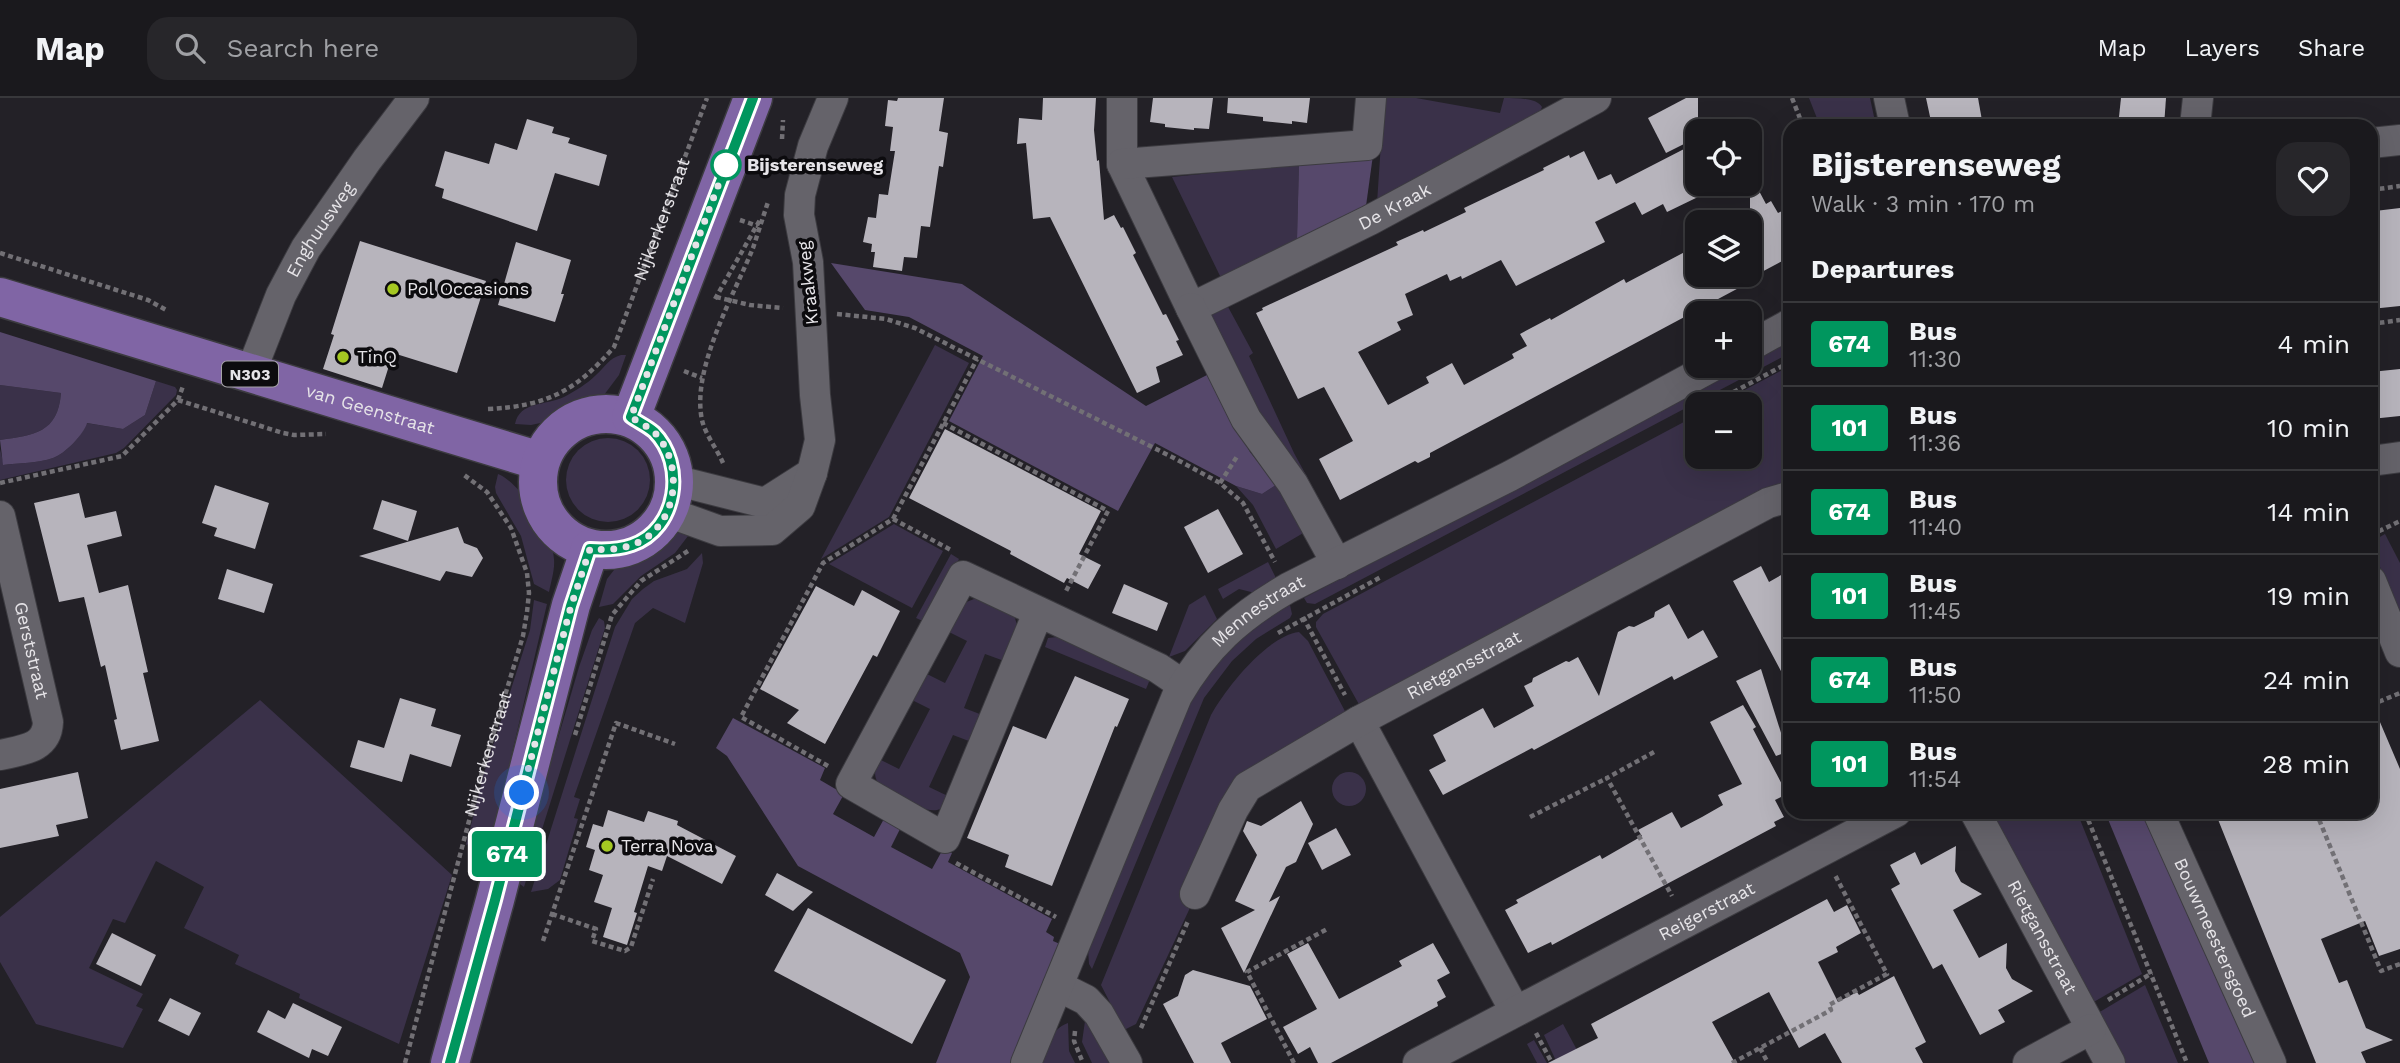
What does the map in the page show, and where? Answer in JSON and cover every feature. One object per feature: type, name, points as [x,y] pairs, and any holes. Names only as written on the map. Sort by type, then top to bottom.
[{"type":"main road","points":[[631,417],[753,98]]},
{"type":"main road","name":"van Geenstraat","points":[[0,297],[540,461]]},
{"type":"main road","points":[[603,413],[631,417],[653,432],[669,454],[671,496],[653,531],[635,544],[612,550],[590,549],[569,540],[552,525],[541,505],[537,483],[540,461],[554,436],[576,419],[603,413]]},
{"type":"main road","points":[[450,1063],[571,606],[590,549]]},
{"type":"street","name":"Enghuusweg","points":[[250,374],[281,296],[306,247],[414,98]]},
{"type":"street","name":"Kraakweg","points":[[671,496],[720,531],[772,530],[800,506],[820,440],[808,262],[799,215],[800,195],[813,146],[833,98]]},
{"type":"street","points":[[1122,98],[1122,164],[1246,419],[1293,484],[1337,564]]},
{"type":"street","points":[[1122,164],[1367,145],[1371,98]]},
{"type":"street","name":"De Kraak","points":[[1191,308],[1370,220],[1596,98]]},
{"type":"street","points":[[1889,98],[1894,119]]},
{"type":"street","points":[[2196,119],[2198,98]]},
{"type":"street","points":[[2378,142],[2400,140]]},
{"type":"street","points":[[1762,339],[1783,328]]},
{"type":"street","name":"Mennestraat","points":[[1026,1063],[1183,685],[1212,645],[1235,622],[1288,588],[1510,476],[1691,378]]},
{"type":"street","points":[[2378,460],[2400,457]]},
{"type":"street","name":"Rietgansstraat","points":[[1195,894],[1233,810],[1247,787],[1359,721],[1768,503],[1783,498]]},
{"type":"street","name":"Gerststraat","points":[[0,516],[48,731],[36,746],[0,755]]},
{"type":"street","points":[[1038,613],[944,838],[851,784],[962,576],[1158,668],[1183,685]]},
{"type":"street","points":[[2378,598],[2400,652]]},
{"type":"street","points":[[1359,721],[1515,1011]]},
{"type":"street","name":"Reigerstraat","points":[[1418,1063],[1883,819]]},
{"type":"street","name":"Rietgansstraat","points":[[1979,819],[2110,1063]]},
{"type":"street","name":"Bouwmeestersgoed","points":[[2161,819],[2271,1063]]},
{"type":"street","points":[[1058,986],[1086,1000],[1099,1014],[1127,1063]]},
{"type":"street","points":[[2028,1063],[2088,1022]]},
{"type":"path","name":"Nijkerkerstraat","points":[[513,408],[574,386],[594,370],[614,347],[707,98]]},
{"type":"path","points":[[1791,98],[1799,119]]},
{"type":"path","points":[[2378,189],[2400,186]]},
{"type":"path","points":[[736,218],[758,226]]},
{"type":"path","points":[[758,226],[716,297],[729,301],[886,319],[915,328],[1174,457],[1233,492],[1243,503],[1359,721]]},
{"type":"path","points":[[686,372],[702,379],[758,226]]},
{"type":"path","points":[[2378,323],[2400,320]]},
{"type":"path","points":[[851,784],[848,790],[825,776],[831,767],[741,717],[823,563],[893,519],[977,359]]},
{"type":"path","points":[[1732,392],[1783,366]]},
{"type":"path","points":[[0,483],[122,456],[178,400],[186,379]]},
{"type":"path","points":[[178,400],[283,433],[332,433]]},
{"type":"path","name":"Nijkerkerstraat","points":[[405,1063],[483,768],[523,636],[527,612],[529,593],[523,555],[511,528],[486,492]]},
{"type":"path","points":[[893,519],[970,560],[962,576]]},
{"type":"path","points":[[2378,532],[2400,521]]},
{"type":"path","points":[[1268,640],[1390,573]]},
{"type":"path","points":[[2378,702],[2400,693]]},
{"type":"path","points":[[543,941],[616,723],[675,744]]},
{"type":"path","points":[[1530,817],[1654,752]]},
{"type":"path","points":[[1607,778],[1686,922]]},
{"type":"path","points":[[2088,819],[2187,1063]]},
{"type":"path","points":[[2319,819],[2381,971],[2400,964]]},
{"type":"path","points":[[1732,1063],[1831,1010],[1829,1005],[1887,974],[1834,874],[1825,880]]},
{"type":"path","points":[[552,914],[596,929],[592,941],[625,951],[631,947],[653,879]]},
{"type":"path","points":[[1147,1038],[1140,1027],[1199,896],[1195,894]]},
{"type":"path","points":[[1294,1063],[1247,972],[1329,928]]},
{"type":"path","points":[[2088,1022],[2152,973]]},
{"type":"path","points":[[1083,1063],[1074,1041],[1075,1027],[1086,1000]]},
{"type":"path","points":[[1760,1048],[1768,1063]]},
{"type":"shaded area","points":[[1384,98],[1416,98],[1500,113],[1504,98],[1531,100],[1542,107],[1539,114],[1377,203]]},
{"type":"shaded area","points":[[1809,98],[1870,98],[1874,119],[1817,119]]},
{"type":"shaded area","points":[[1373,155],[1366,206],[1297,239],[1299,164]]},
{"type":"shaded area","points":[[1299,164],[1297,239],[1221,278],[1172,177]]},
{"type":"shaded area","points":[[831,263],[962,284],[1146,406],[1207,375],[1250,452],[1276,485],[1262,494],[1236,486],[1155,443],[1118,511],[949,421],[983,356],[909,317],[865,310]]},
{"type":"shaded area","points":[[1227,305],[1253,353],[1249,356],[1294,453],[1330,519],[1307,482],[1260,418],[1211,314]]},
{"type":"shaded area","points":[[0,332],[156,381],[145,415],[123,429],[87,423],[78,438],[58,456],[41,461],[3,465],[0,440],[42,430],[55,417],[61,393],[0,385]]},
{"type":"shaded area","points":[[1783,342],[1783,357],[1762,368],[1762,354]]},
{"type":"shaded area","points":[[935,345],[969,363],[889,517],[821,559]]},
{"type":"shaded area","points":[[621,355],[626,355],[619,375],[604,395],[550,421],[531,425],[515,424],[522,411],[568,395]]},
{"type":"shaded area","points":[[1783,370],[1783,490],[1361,708],[1316,627],[1316,622],[1323,614],[1685,421],[1685,469],[1762,469],[1762,392],[1741,392]]},
{"type":"shaded area","points":[[1717,378],[1743,378],[1716,392],[1691,392]]},
{"type":"shaded area","points":[[156,381],[175,387],[176,395],[124,448],[116,453],[0,480],[0,449],[4,465],[41,461],[58,456],[68,448],[82,433],[86,423],[123,429],[145,415]]},
{"type":"shaded area","points":[[0,385],[61,393],[55,417],[42,430],[0,440]]},
{"type":"shaded area","points":[[1685,395],[1685,408],[1315,604],[1307,603],[1304,598]]},
{"type":"shaded area","points":[[608,438],[624,441],[638,450],[647,464],[650,480],[647,496],[638,510],[624,519],[608,522],[592,519],[578,510],[569,496],[566,480],[569,464],[578,450],[592,441]]},
{"type":"shaded area","points":[[498,474],[507,479],[526,499],[548,537],[554,563],[549,592],[534,584],[521,536],[496,493]]},
{"type":"shaded area","points":[[1276,485],[1305,532],[1276,549],[1253,505],[1236,486],[1262,494]]},
{"type":"shaded area","points":[[894,524],[943,551],[912,608],[829,564]]},
{"type":"shaded area","points":[[674,526],[688,536],[675,553],[641,576],[613,604],[599,607],[607,579],[623,560],[651,548]]},
{"type":"shaded area","points":[[2385,534],[2400,563],[2400,616],[2378,562],[2378,538]]},
{"type":"shaded area","points":[[702,553],[703,563],[685,623],[653,608],[635,623],[574,797],[580,799],[574,818],[578,819],[560,880],[548,889],[531,892],[615,627],[632,599],[643,589],[654,581],[687,569]]},
{"type":"shaded area","points":[[951,554],[959,559],[925,622],[916,618]]},
{"type":"shaded area","points":[[1268,562],[1277,580],[1255,593],[1239,589],[1223,599],[1218,589]]},
{"type":"shaded area","points":[[1205,595],[1217,619],[1185,651],[1169,657],[1189,605]]},
{"type":"shaded area","points":[[979,597],[1014,615],[1017,625],[1007,662],[985,654],[964,708],[985,716],[974,743],[953,735],[929,787],[952,798],[940,809],[925,809],[905,802],[881,786],[876,778],[876,767],[879,759],[899,769],[930,709],[910,699],[925,673],[945,683],[967,641],[947,631],[964,603]]},
{"type":"shaded area","points":[[534,600],[547,604],[494,830],[490,835],[466,845],[484,773],[530,630]]},
{"type":"shaded area","points":[[1290,605],[1290,618],[1256,639],[1232,661],[1204,698],[1092,969],[1088,949],[1191,696],[1232,643],[1270,615]]},
{"type":"shaded area","points":[[599,618],[604,621],[605,628],[524,887],[516,881],[579,667]]},
{"type":"shaded area","points":[[1299,632],[1308,641],[1347,715],[1238,776],[1195,897],[1136,1024],[1124,1030],[1101,985],[1211,715],[1237,678],[1261,653],[1274,643]]},
{"type":"shaded area","points":[[1057,637],[1151,677],[1146,689],[1045,647],[1048,638]]},
{"type":"shaded area","points":[[260,700],[452,875],[399,1044],[299,998],[300,994],[235,964],[239,955],[184,928],[204,887],[156,861],[125,923],[113,919],[89,968],[143,994],[136,1006],[143,1009],[123,1048],[36,1024],[0,962],[0,917]]},
{"type":"shaded area","points":[[733,718],[825,768],[820,780],[844,794],[833,814],[874,837],[885,817],[901,827],[891,847],[932,869],[943,849],[952,853],[948,862],[1052,919],[1046,932],[1054,937],[1053,941],[1060,944],[1010,1063],[936,1063],[970,977],[960,953],[798,866],[727,756],[716,748]]},
{"type":"shaded area","points":[[1349,772],[1361,777],[1366,789],[1361,801],[1349,806],[1337,801],[1332,789],[1337,777]]},
{"type":"shaded area","points":[[1995,819],[2080,819],[2142,974],[2092,1003]]},
{"type":"shaded area","points":[[2108,819],[2148,819],[2255,1063],[2209,1063]]},
{"type":"shaded area","points":[[2145,985],[2178,1063],[2124,1063],[2098,1013]]},
{"type":"shaded area","points":[[1085,1021],[1093,1024],[1115,1063],[1092,1063],[1082,1042]]},
{"type":"shaded area","points":[[1068,1023],[1069,1051],[1075,1063],[1040,1063],[1053,1034]]},
{"type":"shaded area","points":[[1563,1024],[1584,1063],[1557,1063],[1544,1035]]},
{"type":"shaded area","points":[[1534,1040],[1547,1063],[1537,1063],[1527,1044]]},
{"type":"building","points":[[898,98],[944,98],[939,131],[948,133],[943,167],[939,166],[930,227],[921,226],[917,258],[904,257],[902,271],[873,267],[875,252],[871,252],[872,244],[863,242],[868,217],[876,218],[879,194],[888,195],[895,151],[890,151],[893,127],[885,126],[888,100],[897,101]]},
{"type":"building","points":[[1043,98],[1096,98],[1094,130],[1104,220],[1114,215],[1121,228],[1123,227],[1136,253],[1133,255],[1163,315],[1166,314],[1179,340],[1176,341],[1183,355],[1156,367],[1160,382],[1137,393],[1050,217],[1033,219],[1026,143],[1017,144],[1019,118],[1042,120]]},
{"type":"building","points":[[1153,98],[1213,98],[1209,129],[1165,127],[1165,124],[1150,122]]},
{"type":"building","points":[[1228,98],[1310,98],[1307,123],[1263,121],[1263,117],[1227,113]]},
{"type":"building","points":[[1686,98],[1698,98],[1698,119],[1685,119],[1685,144],[1666,153],[1648,118]]},
{"type":"building","points":[[1926,98],[1978,98],[1982,119],[1930,119]]},
{"type":"building","points":[[2121,98],[2166,98],[2164,119],[2119,119]]},
{"type":"building","points":[[527,119],[554,127],[552,133],[570,138],[568,143],[607,155],[599,186],[555,173],[537,231],[442,198],[444,189],[435,186],[445,151],[489,164],[495,143],[517,150]]},
{"type":"building","points":[[1685,149],[1685,196],[1698,197],[1667,212],[1663,204],[1642,215],[1635,202],[1595,222],[1605,242],[1516,286],[1501,260],[1462,279],[1461,276],[1450,281],[1447,274],[1405,294],[1413,315],[1397,322],[1401,330],[1358,352],[1388,405],[1429,383],[1426,377],[1452,363],[1464,385],[1514,358],[1512,354],[1527,346],[1520,334],[1550,318],[1551,320],[1624,279],[1626,283],[1685,252],[1685,287],[1741,287],[1714,301],[1685,301],[1685,317],[1430,453],[1430,457],[1418,463],[1415,461],[1340,500],[1319,459],[1353,441],[1324,387],[1298,399],[1256,313],[1398,245],[1396,242],[1466,212],[1464,208],[1544,170],[1543,168],[1569,155],[1570,158],[1584,151],[1598,180],[1611,174],[1616,184]]},
{"type":"building","points":[[1750,196],[1762,196],[1766,204],[1771,201],[1778,213],[1783,210],[1783,261],[1762,272],[1762,210],[1750,210]]},
{"type":"building","points":[[2400,208],[2400,306],[2378,308],[2378,211]]},
{"type":"building","points":[[360,241],[486,281],[457,373],[393,353],[382,388],[323,369]]},
{"type":"building","points":[[516,242],[571,260],[555,322],[498,305]]},
{"type":"building","points":[[2400,369],[2400,416],[2378,418],[2378,371]]},
{"type":"building","points":[[945,429],[1101,511],[1079,554],[1101,565],[1088,589],[1067,578],[1064,583],[1010,554],[1011,551],[909,498]]},
{"type":"building","points":[[215,485],[269,503],[255,549],[214,536],[217,528],[202,523]]},
{"type":"building","points":[[79,493],[85,518],[116,511],[122,536],[87,545],[99,593],[128,585],[148,672],[143,673],[159,741],[121,750],[105,665],[101,667],[84,597],[59,602],[34,503]]},
{"type":"building","points":[[382,500],[417,511],[408,541],[373,529]]},
{"type":"building","points":[[1218,509],[1243,554],[1208,573],[1184,527]]},
{"type":"building","points":[[458,527],[464,543],[477,548],[483,558],[472,577],[446,571],[440,581],[359,556]]},
{"type":"building","points":[[1761,566],[1769,582],[1783,574],[1783,675],[1733,581]]},
{"type":"building","points":[[227,569],[273,584],[264,613],[218,599]]},
{"type":"building","points":[[1124,584],[1168,603],[1157,631],[1112,613]]},
{"type":"building","points":[[816,586],[854,606],[862,590],[900,611],[877,657],[873,655],[825,744],[787,723],[799,710],[760,689]]},
{"type":"building","points":[[1669,604],[1688,639],[1703,630],[1718,657],[1674,680],[1672,676],[1443,795],[1429,770],[1446,761],[1433,735],[1483,708],[1494,728],[1534,706],[1524,686],[1532,682],[1533,678],[1578,657],[1599,696],[1618,632],[1654,617],[1655,612]]},
{"type":"building","points":[[1761,669],[1783,739],[1783,753],[1776,756],[1736,681]]},
{"type":"building","points":[[1075,676],[1129,699],[1117,727],[1115,726],[1052,886],[1005,867],[1009,855],[967,838],[1013,726],[1046,739]]},
{"type":"building","points":[[400,698],[436,709],[431,726],[461,735],[451,767],[410,754],[402,782],[350,767],[358,740],[384,748]]},
{"type":"building","points":[[1743,705],[1783,786],[1783,796],[1775,800],[1783,818],[1774,822],[1776,826],[1552,945],[1551,942],[1528,953],[1505,910],[1518,903],[1516,900],[1600,855],[1602,859],[1642,836],[1638,830],[1672,812],[1681,828],[1723,805],[1718,795],[1742,784],[1710,722]]},
{"type":"building","points":[[2378,717],[2400,769],[2400,949],[2379,956],[2365,921],[2321,939],[2339,983],[2347,980],[2366,1028],[2393,1040],[2361,1052],[2366,1063],[2316,1063],[2218,819],[2378,819]]},
{"type":"building","points":[[78,772],[88,818],[56,825],[59,836],[0,848],[0,789]]},
{"type":"building","points":[[1301,801],[1313,824],[1296,862],[1286,867],[1269,902],[1280,896],[1244,973],[1221,928],[1255,910],[1235,901],[1257,855],[1243,831],[1247,821],[1261,826]]},
{"type":"building","points":[[608,810],[644,822],[648,811],[678,821],[677,825],[736,856],[722,884],[667,856],[662,871],[648,866],[627,945],[603,937],[612,908],[594,902],[603,875],[589,870],[595,850],[586,847],[593,824],[603,827]]},
{"type":"building","points":[[1336,828],[1351,855],[1322,870],[1308,843]]},
{"type":"building","points":[[1956,846],[1955,871],[1961,882],[1982,894],[1953,910],[1979,958],[2007,943],[2006,968],[2012,979],[2033,991],[1998,1010],[2005,1022],[1980,1035],[1942,964],[1933,969],[1891,889],[1900,884],[1890,865],[1915,852],[1921,865]]},
{"type":"building","points":[[777,873],[813,892],[793,911],[765,895]]},
{"type":"building","points":[[1827,899],[1834,912],[1847,905],[1861,933],[1836,947],[1838,952],[1818,962],[1838,1002],[1857,992],[1859,995],[1894,976],[1926,1042],[1915,1048],[1923,1063],[1842,1063],[1825,1033],[1799,1048],[1769,992],[1712,1022],[1735,1063],[1548,1063],[1598,1038],[1591,1024]]},
{"type":"building","points":[[808,908],[946,980],[912,1044],[774,971]]},
{"type":"building","points":[[112,933],[156,955],[141,986],[96,964]]},
{"type":"building","points":[[1308,943],[1339,999],[1402,966],[1399,961],[1433,943],[1450,973],[1437,980],[1446,997],[1437,1002],[1438,1006],[1331,1063],[1318,1063],[1310,1047],[1298,1054],[1283,1027],[1317,1009],[1287,954]]},
{"type":"building","points":[[1193,970],[1250,986],[1267,1019],[1221,1043],[1231,1063],[1194,1063],[1163,1004],[1178,996],[1185,975]]},
{"type":"building","points":[[170,998],[201,1013],[189,1036],[158,1021]]},
{"type":"building","points":[[293,1003],[342,1027],[328,1056],[312,1049],[309,1058],[257,1032],[268,1010],[285,1019]]},
{"type":"bus line","name":"674","points":[[450,1063],[571,606],[590,549],[612,550],[635,544],[653,531],[667,512],[673,496],[674,480],[669,454],[653,432],[631,417],[753,98]]},
{"type":"place","name":"Bijsterenseweg","points":[[726,165]]},
{"type":"place","name":"Pol Occasions","points":[[393,289]]},
{"type":"place","name":"TinQ","points":[[343,357]]},
{"type":"place","name":"Terra Nova","points":[[607,846]]},
{"type":"route","points":[[522,793],[571,606],[590,549],[612,550],[635,544],[653,531],[667,512],[673,496],[674,480],[669,454],[653,432],[631,417],[730,154],[726,165]]}]
